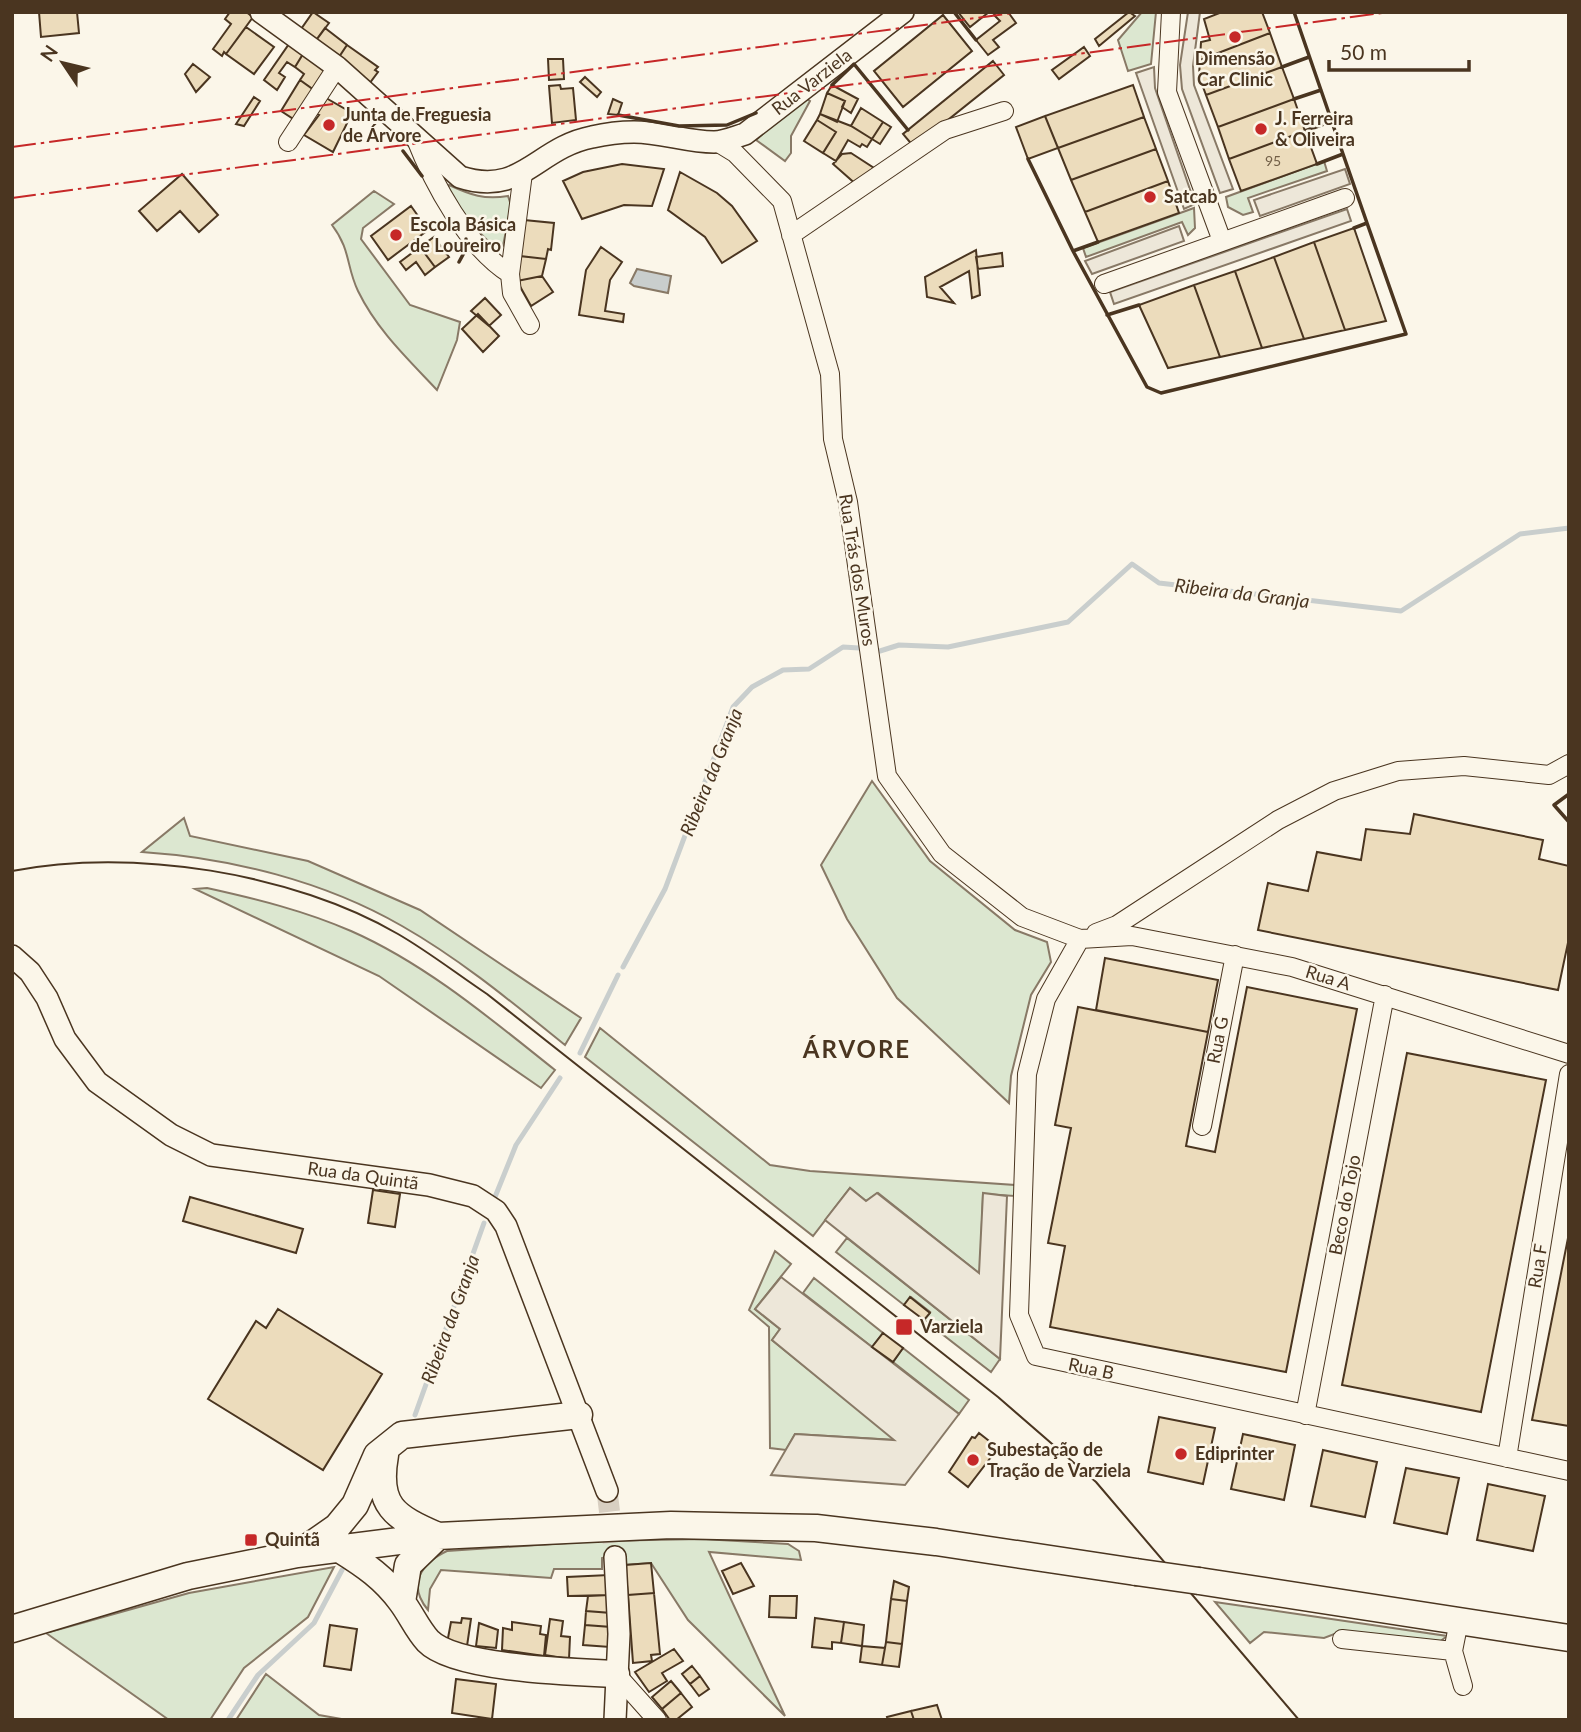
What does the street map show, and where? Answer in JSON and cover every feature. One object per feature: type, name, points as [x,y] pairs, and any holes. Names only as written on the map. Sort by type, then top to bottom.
[{"type":"main road","points":[[297,1555],[337,1527],[355,1505],[372,1464],[386,1446],[402,1435],[418,1431],[579,1415]]},
{"type":"main road","points":[[386,1446],[382,1492],[388,1505],[415,1526],[438,1536]]},
{"type":"main road","points":[[12,1629],[188,1576],[297,1555],[438,1536],[671,1525],[816,1528],[936,1542],[1569,1638]]},
{"type":"main road","points":[[402,1602],[408,1565],[438,1536]]},
{"type":"main road","points":[[341,1550],[378,1573],[402,1602],[419,1631],[445,1653],[520,1667],[616,1674]]},
{"type":"street","points":[[261,12],[337,67],[460,177],[483,185],[501,182],[523,173],[550,153],[590,137],[636,132],[716,142]]},
{"type":"street","name":"Rua Varziela","points":[[716,142],[745,134],[902,12]]},
{"type":"street","points":[[1171,12],[1167,92],[1222,241]]},
{"type":"street","points":[[288,142],[337,67]]},
{"type":"street","points":[[790,235],[945,130],[1003,111]]},
{"type":"street","points":[[415,137],[428,170],[445,200],[483,251],[510,274]]},
{"type":"street","name":"Rua Trás dos Muros","points":[[716,142],[757,173],[782,201],[830,374],[833,439],[848,502],[887,776],[942,854],[1022,916],[1080,939]]},
{"type":"street","points":[[523,173],[510,274],[512,293],[530,325]]},
{"type":"street","points":[[1104,284],[1345,198]]},
{"type":"street","points":[[1080,939],[1117,925],[1278,820],[1334,791],[1398,771],[1464,766],[1549,775],[1569,764]]},
{"type":"street","name":"Rua A","points":[[1080,939],[1132,936],[1292,967],[1569,1054]]},
{"type":"street","name":"Rua B","points":[[1080,939],[1046,999],[1027,1074],[1019,1315],[1036,1356],[1569,1471]]},
{"type":"street","name":"Rua G","points":[[1202,1126],[1235,955]]},
{"type":"street","name":"Rua da Quintã","points":[[12,957],[30,972],[47,998],[65,1039],[97,1082],[171,1135],[211,1155],[429,1185],[473,1196],[496,1211],[506,1226],[607,1491]]},
{"type":"street","name":"Beco do Tojo","points":[[1305,1415],[1384,995]]},
{"type":"street","name":"Rua F","points":[[1507,1458],[1569,1074]]},
{"type":"street","points":[[614,1557],[619,1634],[615,1720]]},
{"type":"street","points":[[1459,1621],[1453,1651],[1463,1686]]},
{"type":"street","points":[[1342,1639],[1453,1651]]},
{"type":"street","points":[[616,1674],[657,1720]]},
{"type":"green space","points":[[1142,12],[1156,12],[1151,64],[1128,71],[1118,40]]},
{"type":"green space","points":[[803,96],[810,101],[791,136],[791,153],[785,161],[756,140]]},
{"type":"green space","points":[[1324,161],[1327,171],[1248,198],[1253,212],[1243,215],[1228,207],[1226,197]]},
{"type":"green space","points":[[449,185],[478,196],[508,196],[511,205],[503,246],[497,250],[472,225],[447,189]]},
{"type":"green space","points":[[374,191],[394,204],[363,228],[361,239],[410,305],[460,322],[457,340],[437,390],[393,343],[374,318],[358,291],[342,242],[332,225]]},
{"type":"green space","points":[[1194,208],[1195,228],[1188,235],[1182,222],[1086,257],[1083,248]]},
{"type":"green space","points":[[872,781],[930,861],[1015,930],[1047,942],[1051,962],[1031,995],[1011,1076],[1009,1103],[897,998],[847,919],[821,865]]},
{"type":"green space","points":[[184,818],[190,836],[308,861],[420,910],[581,1018],[565,1045],[465,967],[424,939],[372,910],[309,884],[276,874],[209,860],[142,852]]},
{"type":"green space","points":[[207,888],[298,912],[379,944],[458,994],[555,1070],[541,1088],[379,976],[195,889]]},
{"type":"green space","points":[[600,1028],[770,1165],[810,1171],[1015,1185],[1015,1196],[983,1194],[980,1274],[878,1193],[866,1201],[850,1188],[813,1236],[585,1057]]},
{"type":"green space","points":[[847,1238],[1000,1359],[991,1372],[924,1320],[930,1312],[911,1297],[904,1305],[836,1252]]},
{"type":"green space","points":[[775,1251],[791,1264],[755,1309],[780,1329],[772,1340],[896,1440],[795,1434],[786,1450],[770,1448],[769,1327],[749,1310]]},
{"type":"green space","points":[[814,1278],[883,1333],[872,1347],[803,1293]]},
{"type":"green space","points":[[903,1348],[969,1400],[959,1414],[893,1362]]},
{"type":"green space","points":[[702,1539],[788,1544],[799,1551],[801,1560],[709,1552],[785,1716],[688,1620],[651,1563],[625,1565],[622,1554],[602,1558],[602,1569],[554,1569],[551,1578],[441,1570],[430,1589],[428,1610],[418,1592],[424,1568],[447,1551],[597,1541]]},
{"type":"green space","points":[[334,1567],[308,1617],[244,1668],[210,1720],[169,1720],[46,1633],[189,1593]]},
{"type":"green space","points":[[1215,1602],[1447,1636],[1437,1644],[1337,1633],[1324,1638],[1264,1632],[1250,1643]]},
{"type":"green space","points":[[266,1674],[319,1715],[347,1720],[236,1720]]},
{"type":"shaded area","points":[[1188,12],[1200,12],[1193,66],[1194,85],[1233,189],[1220,193],[1182,89],[1180,65]]},
{"type":"shaded area","points":[[1154,67],[1155,88],[1195,204],[1184,209],[1136,73]]},
{"type":"shaded area","points":[[1345,169],[1350,184],[1260,216],[1254,200]]},
{"type":"shaded area","points":[[1347,209],[1351,221],[1114,304],[1110,292]]},
{"type":"shaded area","points":[[1179,226],[1184,241],[1092,274],[1085,261]]},
{"type":"shaded area","points":[[637,269],[671,276],[668,293],[630,283]]},
{"type":"shaded area","points":[[850,1188],[866,1201],[877,1193],[979,1273],[983,1193],[1007,1196],[1000,1359],[825,1220]]},
{"type":"shaded area","points":[[781,1277],[959,1414],[905,1485],[771,1475],[795,1434],[894,1440],[772,1340],[780,1329],[755,1309]]},
{"type":"building","points":[[39,12],[77,12],[79,33],[41,37]]},
{"type":"building","points":[[230,12],[246,12],[253,17],[222,56],[213,49],[231,24],[225,19]]},
{"type":"building","points":[[313,12],[329,23],[314,43],[299,32]]},
{"type":"building","points":[[958,12],[989,12],[970,27]]},
{"type":"building","points":[[997,12],[1008,12],[1016,23],[993,40],[999,47],[988,55],[976,40],[1000,21],[994,15]]},
{"type":"building","points":[[1129,12],[1135,16],[1099,46],[1095,39]]},
{"type":"building","name":"Dimensão Car Clinic","points":[[1222,12],[1262,12],[1270,33],[1200,60],[1201,42],[1210,40],[1204,19]]},
{"type":"building","points":[[943,15],[972,51],[903,107],[874,71]]},
{"type":"building","points":[[246,27],[274,47],[254,74],[226,54]]},
{"type":"building","points":[[325,28],[347,45],[337,60],[314,43]]},
{"type":"building","points":[[1270,33],[1282,67],[1206,95],[1199,76],[1200,60]]},
{"type":"building","points":[[289,44],[303,54],[295,67],[287,62],[279,73],[285,77],[277,90],[264,80]]},
{"type":"building","points":[[347,45],[378,67],[375,70],[378,72],[369,84],[337,60]]},
{"type":"building","points":[[1084,47],[1090,56],[1059,79],[1052,70]]},
{"type":"building","points":[[303,54],[327,70],[314,90],[300,80],[304,74],[295,67]]},
{"type":"building","points":[[548,59],[563,59],[564,79],[549,80]]},
{"type":"building","points":[[993,61],[1004,75],[914,147],[903,134]]},
{"type":"building","points":[[193,64],[210,77],[196,92],[185,74]]},
{"type":"building","points":[[1282,67],[1294,99],[1218,127],[1206,95]]},
{"type":"building","points":[[585,77],[601,92],[597,97],[580,82]]},
{"type":"building","points":[[300,80],[314,90],[295,120],[281,111]]},
{"type":"building","points":[[560,85],[561,89],[573,88],[576,120],[552,123],[549,86]]},
{"type":"building","points":[[832,85],[858,99],[851,113],[842,107],[845,101],[827,93]]},
{"type":"building","points":[[1133,85],[1144,117],[1058,148],[1045,116]]},
{"type":"building","points":[[827,93],[845,101],[837,122],[820,114]]},
{"type":"building","points":[[254,97],[260,101],[244,126],[236,124]]},
{"type":"building","name":"Junta de Freguesia de Árvore","points":[[326,98],[352,113],[333,152],[304,135],[319,115],[316,114]]},
{"type":"building","points":[[613,99],[622,103],[618,115],[608,114]]},
{"type":"building","name":"J. Ferreira & Oliveira","points":[[1294,99],[1305,131],[1229,159],[1218,127]]},
{"type":"building","points":[[861,108],[883,122],[872,139],[851,126]]},
{"type":"building","points":[[820,114],[851,126],[872,139],[867,147],[862,144],[860,147],[848,140],[836,161],[823,153],[836,132],[817,120]]},
{"type":"building","points":[[1045,116],[1058,148],[1028,159],[1016,127]]},
{"type":"building","points":[[1144,117],[1156,149],[1071,180],[1058,148]]},
{"type":"building","points":[[817,120],[836,132],[823,153],[804,141]]},
{"type":"building","points":[[883,122],[891,127],[880,144],[872,139]]},
{"type":"building","points":[[1305,131],[1317,164],[1241,191],[1229,159]]},
{"type":"building","points":[[1156,149],[1168,181],[1085,212],[1071,180]]},
{"type":"building","points":[[851,153],[874,168],[858,186],[833,164],[842,154]]},
{"type":"building","points":[[622,164],[664,169],[652,206],[624,205],[582,219],[563,181],[583,172]]},
{"type":"building","points":[[680,172],[717,193],[732,206],[757,241],[722,263],[705,237],[668,210]]},
{"type":"building","points":[[182,174],[218,215],[199,232],[180,211],[157,231],[139,211]]},
{"type":"building","name":"Satcab","points":[[1168,181],[1179,213],[1098,242],[1085,212]]},
{"type":"building","points":[[411,206],[428,230],[388,260],[371,236]]},
{"type":"building","points":[[524,220],[554,223],[551,250],[548,249],[546,259],[520,256]]},
{"type":"building","points":[[1354,228],[1386,321],[1345,330],[1314,242]]},
{"type":"building","points":[[434,237],[449,257],[435,267],[420,247]]},
{"type":"building","points":[[1314,242],[1345,330],[1304,339],[1274,257]]},
{"type":"building","points":[[420,247],[435,267],[425,275],[416,262],[406,270],[400,262]]},
{"type":"building","points":[[601,247],[622,262],[610,280],[605,311],[624,314],[623,322],[579,315],[586,270]]},
{"type":"building","points":[[976,250],[980,295],[972,298],[969,271],[940,287],[954,303],[927,297],[925,277]]},
{"type":"building","points":[[1002,253],[1003,266],[978,269],[976,257]]},
{"type":"building","points":[[520,256],[546,259],[542,276],[517,281]]},
{"type":"building","points":[[1274,257],[1304,339],[1262,348],[1235,271]]},
{"type":"building","points":[[1235,271],[1262,348],[1220,357],[1194,285]]},
{"type":"building","points":[[542,276],[553,292],[531,306],[517,281]]},
{"type":"building","points":[[1194,285],[1220,357],[1168,368],[1139,305]]},
{"type":"building","points":[[485,298],[501,315],[489,326],[471,311]]},
{"type":"building","points":[[478,314],[499,336],[483,352],[462,329]]},
{"type":"building","points":[[1414,814],[1543,840],[1539,859],[1569,866],[1569,938],[1558,990],[1258,930],[1268,883],[1308,891],[1317,852],[1361,860],[1366,829],[1410,834]]},
{"type":"building","points":[[1105,958],[1218,980],[1208,1032],[1096,1010]]},
{"type":"building","points":[[1247,987],[1357,1009],[1286,1372],[1050,1327],[1065,1246],[1048,1243],[1071,1128],[1055,1125],[1078,1007],[1208,1032],[1186,1146],[1215,1152]]},
{"type":"building","points":[[1407,1053],[1546,1080],[1481,1412],[1342,1385]]},
{"type":"building","points":[[373,1190],[400,1194],[395,1227],[368,1223]]},
{"type":"building","points":[[190,1197],[303,1229],[296,1253],[183,1221]]},
{"type":"building","points":[[1569,1233],[1569,1426],[1532,1420]]},
{"type":"building","points":[[910,1297],[930,1313],[924,1320],[904,1305]]},
{"type":"building","points":[[278,1309],[382,1374],[323,1470],[208,1399],[256,1321],[266,1328]]},
{"type":"building","points":[[883,1333],[903,1348],[893,1362],[872,1347]]},
{"type":"building","points":[[1159,1417],[1215,1428],[1203,1484],[1148,1472]]},
{"type":"building","name":"Subestação de Tração de Varziela","points":[[979,1433],[998,1448],[968,1487],[949,1472],[972,1437],[975,1438]]},
{"type":"building","points":[[1243,1434],[1295,1445],[1284,1500],[1231,1489]]},
{"type":"building","points":[[1323,1450],[1377,1462],[1365,1517],[1311,1506]]},
{"type":"building","points":[[1406,1468],[1459,1478],[1447,1534],[1394,1523]]},
{"type":"building","points":[[1488,1484],[1545,1496],[1533,1551],[1477,1540]]},
{"type":"building","points":[[651,1563],[654,1593],[628,1595],[625,1565]]},
{"type":"building","points":[[741,1563],[754,1586],[733,1594],[722,1571]]},
{"type":"building","points":[[609,1575],[610,1595],[568,1596],[567,1577]]},
{"type":"building","points":[[894,1581],[909,1587],[907,1601],[891,1599]]},
{"type":"building","points":[[654,1593],[660,1654],[651,1655],[652,1661],[633,1663],[628,1595]]},
{"type":"building","points":[[610,1595],[611,1613],[586,1611],[588,1596]]},
{"type":"building","points":[[770,1596],[797,1596],[796,1618],[769,1617]]},
{"type":"building","points":[[891,1599],[907,1601],[902,1644],[886,1642]]},
{"type":"building","points":[[586,1611],[611,1613],[611,1627],[585,1625]]},
{"type":"building","points":[[462,1618],[471,1619],[467,1646],[452,1643],[448,1638],[451,1622],[461,1623]]},
{"type":"building","points":[[815,1618],[844,1622],[841,1643],[832,1642],[832,1649],[812,1647]]},
{"type":"building","points":[[550,1619],[563,1621],[561,1636],[570,1637],[569,1659],[545,1655]]},
{"type":"building","points":[[512,1622],[541,1626],[540,1634],[546,1635],[544,1656],[502,1650],[503,1628],[512,1630]]},
{"type":"building","points":[[844,1622],[864,1625],[862,1646],[841,1643]]},
{"type":"building","points":[[479,1623],[498,1630],[496,1648],[476,1646]]},
{"type":"building","points":[[330,1625],[357,1629],[351,1670],[324,1666]]},
{"type":"building","points":[[585,1625],[611,1627],[610,1647],[583,1645]]},
{"type":"building","points":[[886,1642],[902,1644],[899,1667],[882,1665]]},
{"type":"building","points":[[862,1646],[885,1648],[882,1665],[860,1662]]},
{"type":"building","points":[[674,1649],[683,1661],[662,1673],[667,1681],[649,1692],[635,1672]]},
{"type":"building","points":[[692,1666],[700,1676],[690,1684],[682,1674]]},
{"type":"building","points":[[700,1676],[709,1689],[699,1696],[690,1684]]},
{"type":"building","points":[[456,1679],[496,1684],[492,1719],[452,1713]]},
{"type":"building","points":[[671,1681],[681,1693],[662,1709],[652,1697]]},
{"type":"building","points":[[681,1693],[692,1707],[676,1720],[670,1720],[662,1709]]},
{"type":"building","points":[[937,1705],[942,1720],[914,1720],[911,1711]]},
{"type":"building","points":[[911,1711],[914,1720],[888,1720],[887,1717]]},
{"type":"waterway","name":"Ribeira da Granja","points":[[880,651],[899,645],[948,647],[1068,622],[1132,564],[1159,583],[1401,611],[1520,534],[1569,528]]},
{"type":"waterway","name":"Ribeira da Granja","points":[[623,967],[665,889],[733,707],[752,687],[783,670],[809,669],[843,647],[859,648]]},
{"type":"waterway","name":"Ribeira da Granja","points":[[580,1053],[618,975]]},
{"type":"waterway","name":"Ribeira da Granja","points":[[495,1197],[516,1145],[560,1078]]},
{"type":"waterway","name":"Ribeira da Granja","points":[[415,1415],[484,1223]]},
{"type":"waterway","name":"Ribeira da Granja","points":[[228,1720],[258,1675],[314,1623],[342,1570]]},
{"type":"tunnel","points":[[607,1491],[615,1557]]},
{"type":"tram line","points":[[12,871],[59,864],[108,862],[159,864],[211,871],[310,895],[356,913],[421,948],[487,994],[998,1397],[1096,1482],[1299,1720]]},
{"type":"wall","points":[[954,12],[976,40]]},
{"type":"wall","points":[[1294,12],[1343,154],[1317,164]]},
{"type":"wall","points":[[1282,67],[1309,57]]},
{"type":"wall","points":[[832,85],[854,64],[908,130]]},
{"type":"wall","points":[[1294,99],[1321,90]]},
{"type":"wall","points":[[618,115],[679,126],[727,125],[756,113]]},
{"type":"wall","points":[[1305,131],[1332,121]]},
{"type":"wall","points":[[403,151],[422,176]]},
{"type":"wall","points":[[1343,154],[1367,223],[1354,228]]},
{"type":"wall","points":[[1028,159],[1073,251],[1098,242]]},
{"type":"wall","points":[[1073,251],[1147,387],[1161,393],[1406,334],[1367,223]]},
{"type":"wall","points":[[459,262],[466,249],[466,239]]},
{"type":"wall","points":[[1107,315],[1139,305]]},
{"type":"wall","points":[[1569,794],[1554,805],[1569,822]]},
{"type":"power","points":[[12,147],[1021,12]]},
{"type":"power","points":[[12,198],[1389,12]]},
{"type":"place","name":"Dimensão Car Clinic","points":[[1235,37]]},
{"type":"place","name":"Junta de Freguesia de Árvore","points":[[329,125]]},
{"type":"place","name":"J. Ferreira & Oliveira","points":[[1261,129]]},
{"type":"place","name":"Satcab","points":[[1150,197]]},
{"type":"place","name":"Escola Básica de Loureiro","points":[[396,235]]},
{"type":"place","name":"Varziela","points":[[904,1327]]},
{"type":"place","name":"Ediprinter","points":[[1181,1454]]},
{"type":"place","name":"Subestação de Tração de Varziela","points":[[973,1460]]},
{"type":"place","name":"Quintã","points":[[251,1540]]},
{"type":"district","name":"ÁRVORE","points":[[857,1050]]}]
